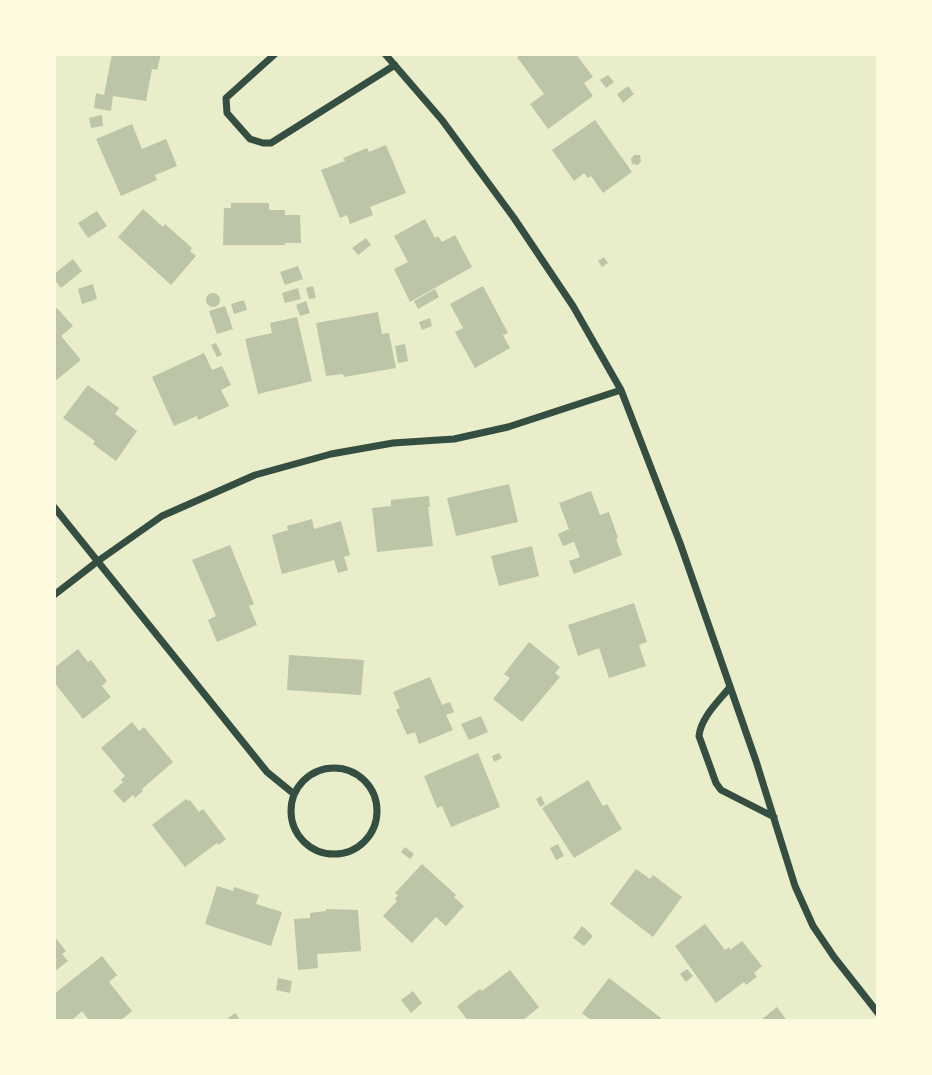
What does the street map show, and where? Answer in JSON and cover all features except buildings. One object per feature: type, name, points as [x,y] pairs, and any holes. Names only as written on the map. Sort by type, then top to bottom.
[{"type":"street","points":[[275,54],[226,98],[227,113],[250,139],[263,144],[271,143],[395,65]]},
{"type":"street","points":[[386,54],[442,120],[514,218],[573,306],[621,390],[680,543],[795,886],[814,926],[834,957],[878,1013]]},
{"type":"street","points":[[54,595],[162,516],[255,475],[331,454],[393,443],[454,439],[509,427],[621,390]]},
{"type":"street","points":[[54,507],[267,772],[293,794]]},
{"type":"street","points":[[730,687],[705,720],[699,736],[721,790],[774,817]]},
{"type":"street","points":[[334,768],[351,771],[365,780],[374,795],[377,812],[374,828],[365,842],[351,852],[334,855],[317,852],[303,842],[293,828],[290,811],[293,794],[303,780],[317,771],[334,768]]}]
